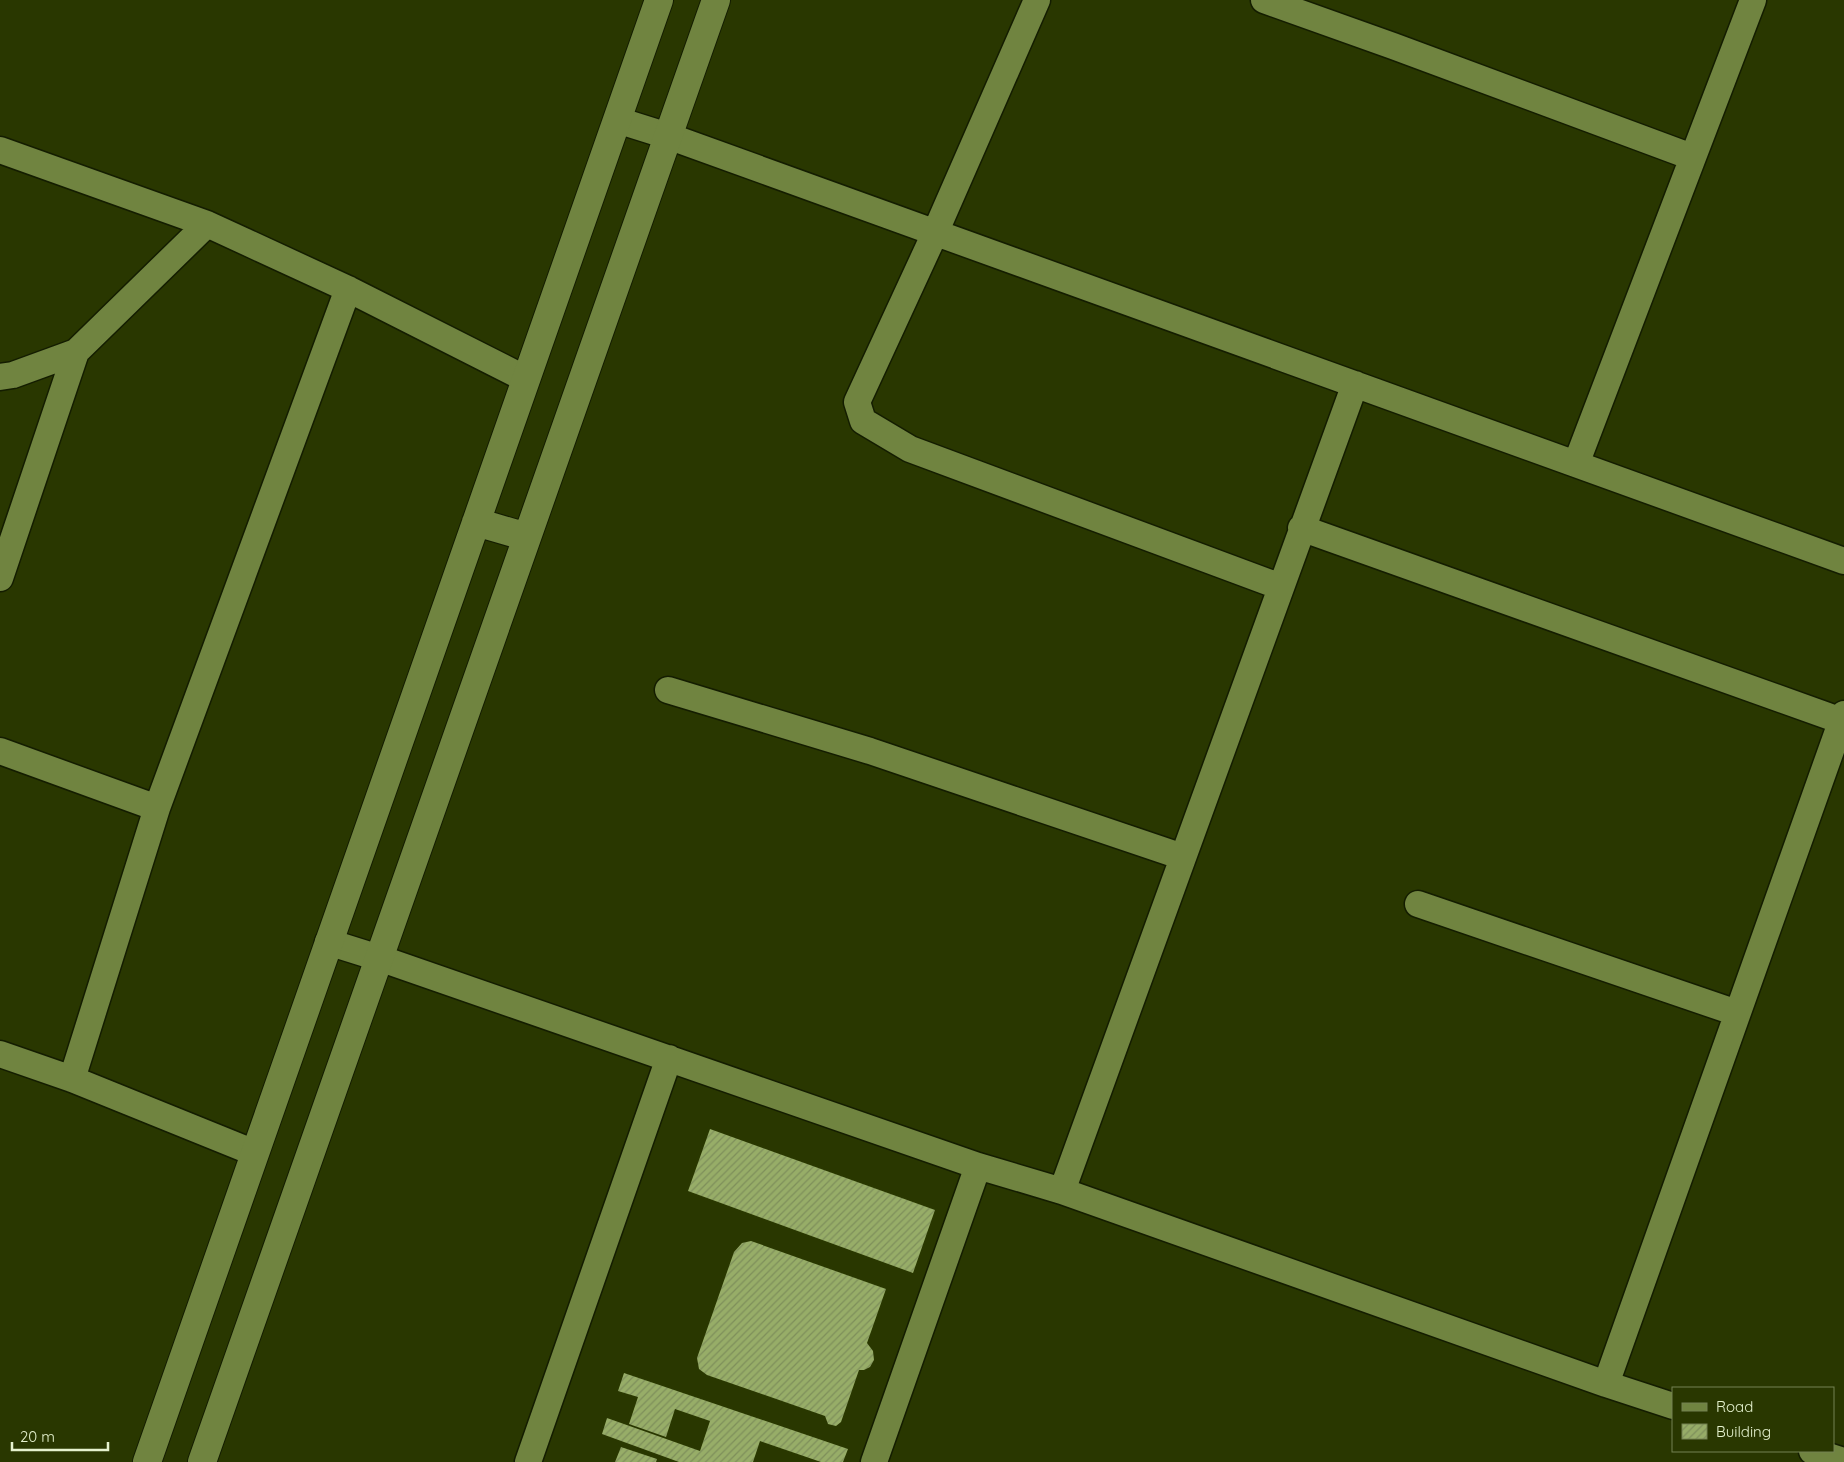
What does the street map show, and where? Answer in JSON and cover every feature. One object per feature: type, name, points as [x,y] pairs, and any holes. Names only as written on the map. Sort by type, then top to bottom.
[{"type":"main road","points":[[202,1462],[716,0]]},
{"type":"main road","points":[[147,1462],[617,120],[654,3]]},
{"type":"main road","points":[[476,522],[527,537]]},
{"type":"street","points":[[1037,0],[935,233],[857,402],[863,421],[910,449],[1281,587]]},
{"type":"street","points":[[1264,0],[1402,49],[1692,157]]},
{"type":"street","points":[[1576,464],[1753,0]]},
{"type":"street","points":[[617,120],[668,136],[1844,560]]},
{"type":"street","points":[[0,150],[207,224],[348,289],[526,379]]},
{"type":"street","points":[[0,377],[13,375],[76,352],[207,224]]},
{"type":"street","points":[[72,1079],[157,808],[348,289]]},
{"type":"street","points":[[0,578],[76,352]]},
{"type":"street","points":[[1062,1191],[1301,528],[1355,384]]},
{"type":"street","points":[[1301,528],[1843,717],[1606,1384]]},
{"type":"street","points":[[668,690],[870,751],[1183,857]]},
{"type":"street","points":[[0,751],[157,808]]},
{"type":"street","points":[[1418,904],[1737,1013]]},
{"type":"street","points":[[328,942],[978,1166],[1062,1191],[1672,1406]]},
{"type":"street","points":[[0,1054],[72,1079],[255,1153]]},
{"type":"street","points":[[528,1462],[668,1058]]},
{"type":"street","points":[[874,1462],[978,1166]]},
{"type":"street","points":[[1815,1452],[1844,1461]]},
{"type":"building","points":[[710,1129],[935,1210],[913,1273],[688,1191]]},
{"type":"building","points":[[751,1241],[886,1289],[867,1343],[873,1351],[874,1360],[870,1367],[859,1370],[841,1422],[836,1426],[828,1424],[825,1416],[707,1375],[699,1369],[697,1358],[734,1252],[742,1243]]},
{"type":"building","points":[[624,1373],[848,1449],[843,1462],[821,1462],[760,1441],[753,1462],[679,1462],[602,1434],[607,1418],[700,1451],[710,1421],[675,1409],[666,1437],[629,1424],[638,1397],[618,1391]]},
{"type":"building","points":[[621,1447],[657,1459],[656,1462],[615,1462]]}]
